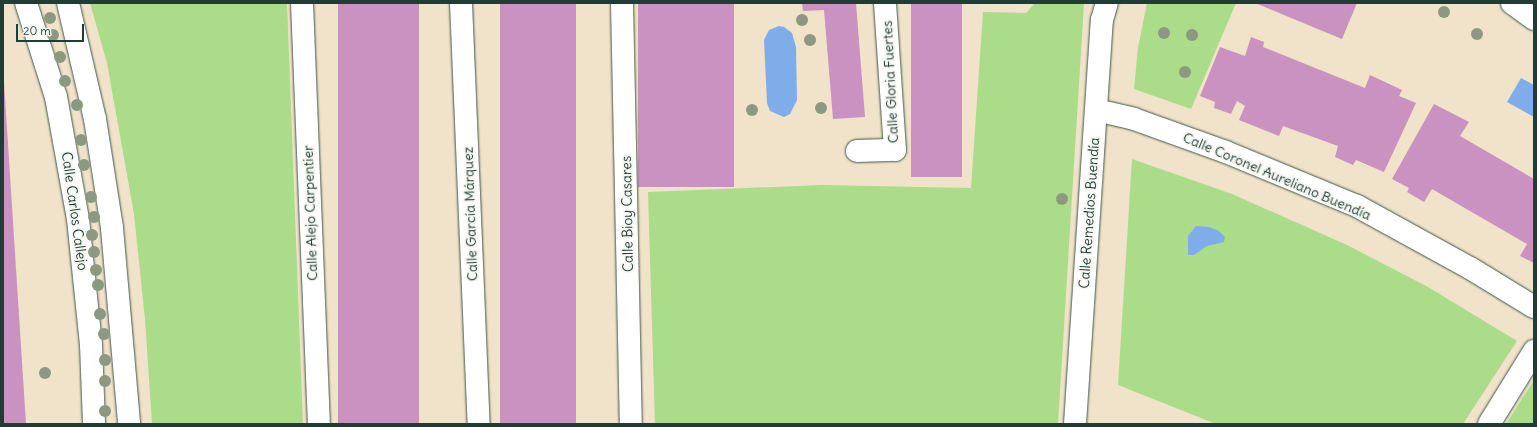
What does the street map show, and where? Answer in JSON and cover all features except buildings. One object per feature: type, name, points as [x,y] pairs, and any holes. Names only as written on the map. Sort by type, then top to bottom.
[{"type":"street","name":"Calle Carlos Callejo","points":[[26,3],[40,40],[56,97],[74,197],[91,345],[94,424]]},
{"type":"street","points":[[68,3],[95,119],[112,228],[129,424]]},
{"type":"street","name":"Calle Alejo Carpentier","points":[[302,3],[319,424]]},
{"type":"street","name":"Calle García Márquez","points":[[461,3],[479,424]]},
{"type":"street","name":"Calle Bioy Casares","points":[[622,3],[631,424]]},
{"type":"street","name":"Calle Gloria Fuertes","points":[[857,151],[895,150],[886,3]]},
{"type":"street","name":"Calle Remedios Buendía","points":[[1075,424],[1102,20],[1107,3]]},
{"type":"street","points":[[1512,3],[1534,19]]},
{"type":"street","name":"Calle Coronel Aureliano Buendía","points":[[1096,110],[1134,119],[1226,152],[1357,206],[1470,268],[1534,307]]},
{"type":"street","points":[[1489,424],[1534,351]]},
{"type":"green space","points":[[90,3],[287,3],[303,424],[152,424],[145,319],[134,214],[107,63]]},
{"type":"green space","points":[[1035,3],[1084,3],[1058,424],[655,424],[648,192],[822,185],[971,188],[983,12],[1026,13]]},
{"type":"green space","points":[[1147,3],[1236,3],[1191,109],[1134,89],[1138,48]]},
{"type":"green space","points":[[1132,159],[1232,194],[1347,245],[1428,287],[1517,341],[1463,424],[1216,424],[1118,385]]},
{"type":"green space","points":[[1534,380],[1534,424],[1506,424],[1508,421]]},
{"type":"water","points":[[779,26],[784,27],[792,33],[796,47],[797,100],[790,114],[784,117],[770,111],[767,103],[764,40],[769,30]]},
{"type":"water","points":[[1521,78],[1534,85],[1534,117],[1507,102]]},
{"type":"water","points":[[1196,226],[1209,227],[1219,231],[1225,237],[1224,242],[1207,246],[1194,255],[1188,255],[1188,236]]}]
